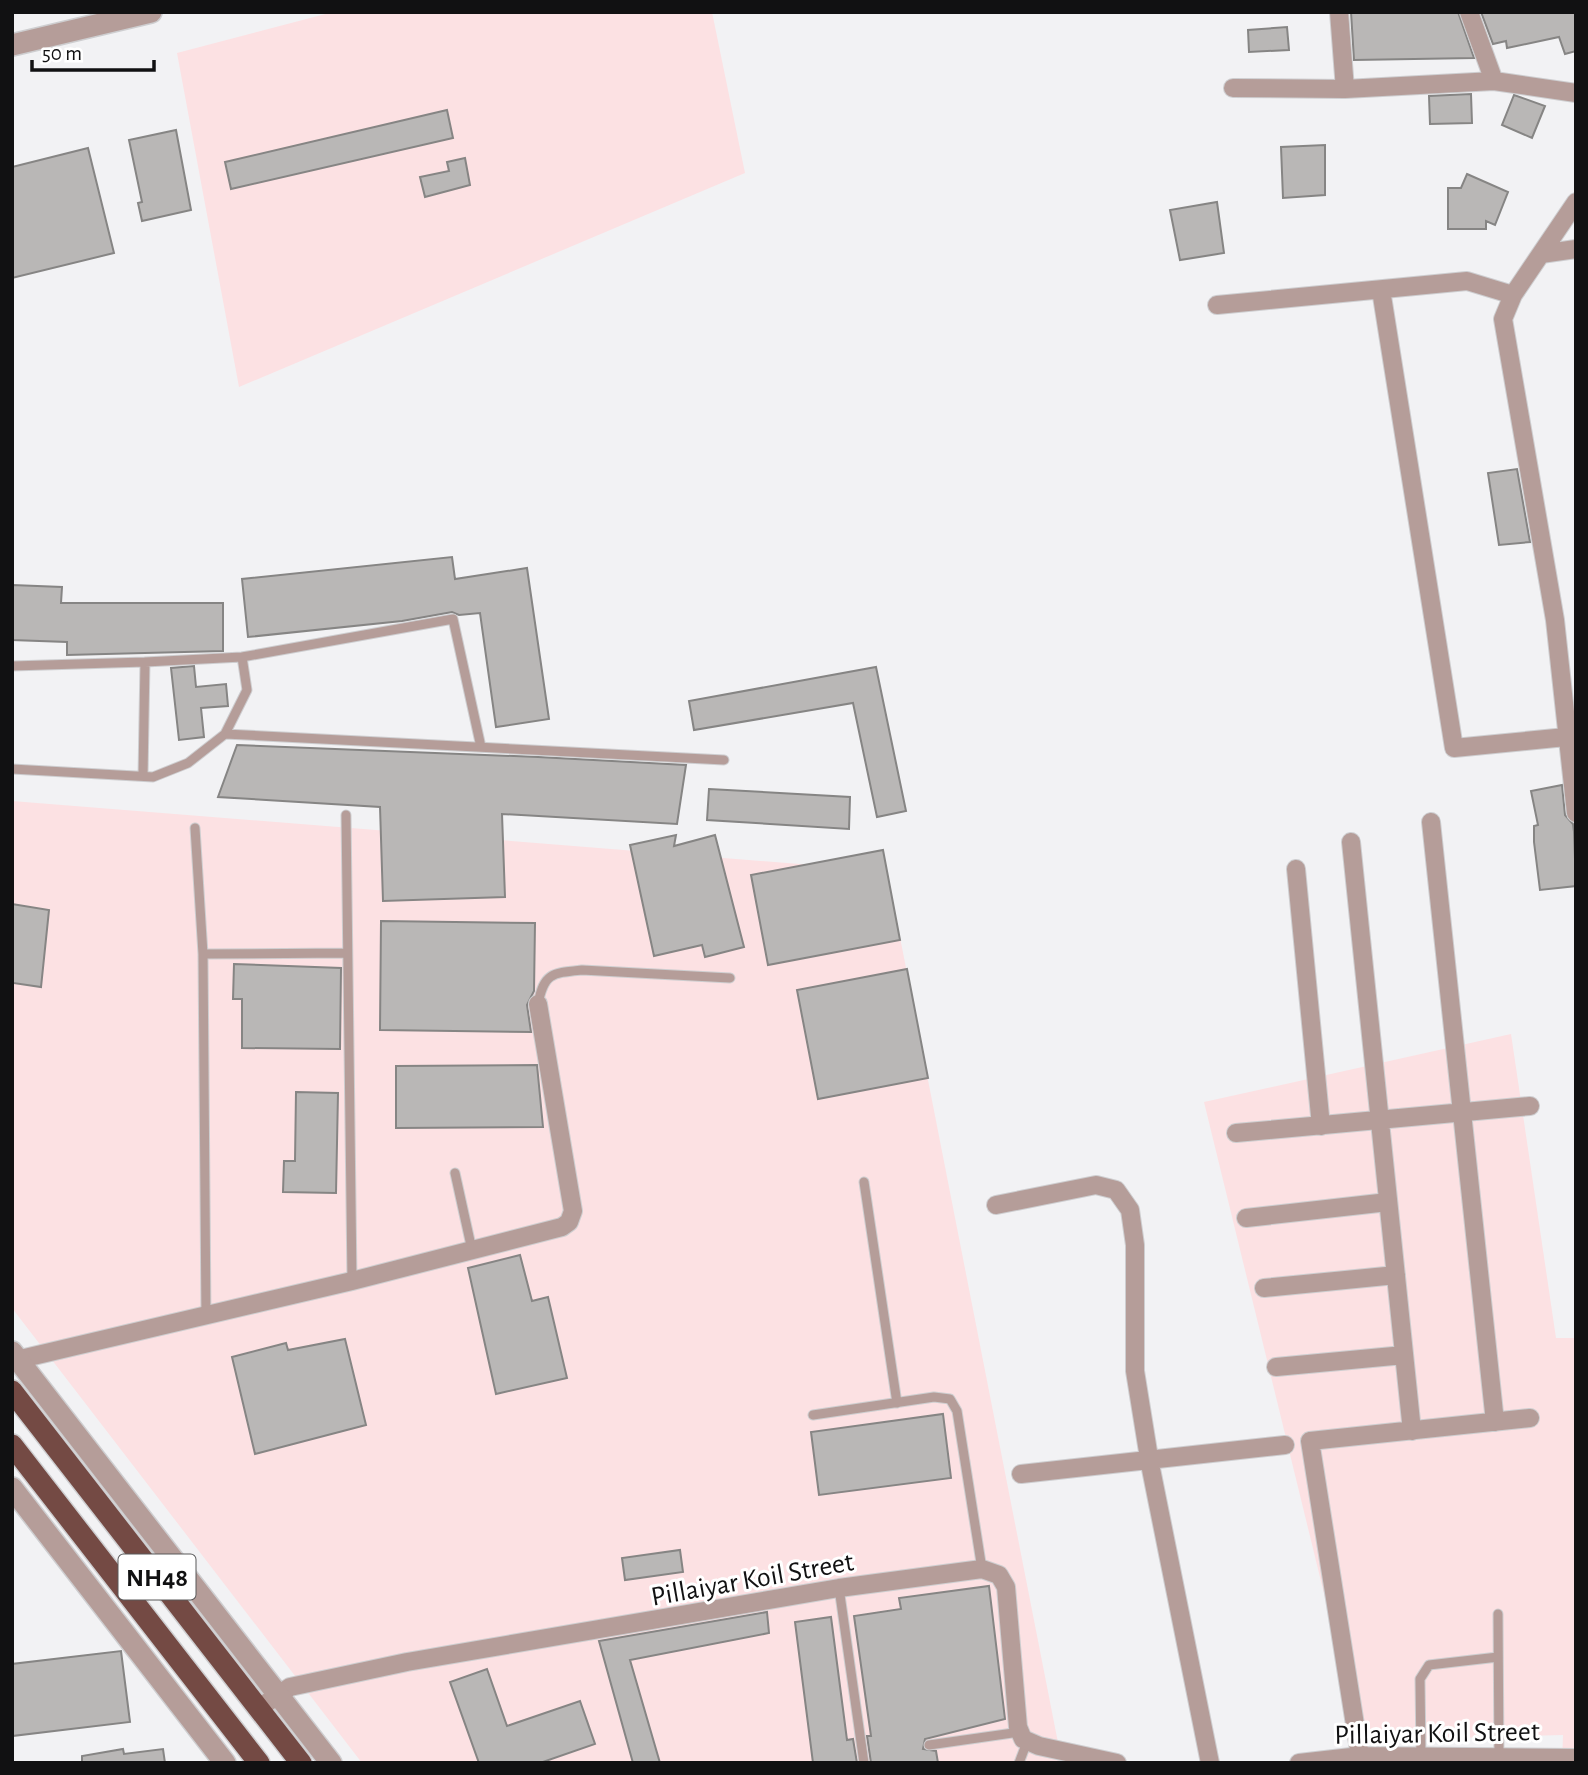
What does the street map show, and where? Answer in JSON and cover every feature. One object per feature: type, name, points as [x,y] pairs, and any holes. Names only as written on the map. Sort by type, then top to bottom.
[{"type":"highway","name":"NH48","points":[[12,1391],[301,1763]]},
{"type":"highway","name":"NH48","points":[[12,1445],[259,1763]]},
{"type":"street","points":[[12,45],[151,12]]},
{"type":"street","points":[[1339,12],[1345,89]]},
{"type":"street","points":[[1469,12],[1494,81]]},
{"type":"street","points":[[1233,88],[1345,89],[1494,81],[1576,93]]},
{"type":"street","points":[[1576,202],[1513,295],[1503,319],[1555,620],[1576,813]]},
{"type":"street","points":[[1541,254],[1576,249]]},
{"type":"street","points":[[1217,304],[1467,281],[1513,295]]},
{"type":"street","points":[[1381,290],[1454,748],[1566,737]]},
{"type":"street","points":[[1432,822],[1495,1422]]},
{"type":"street","points":[[1351,842],[1412,1431]]},
{"type":"street","points":[[1296,869],[1321,1126]]},
{"type":"street","points":[[331,1763],[14,1358],[206,1317],[562,1227],[569,1222],[573,1211],[538,1004]]},
{"type":"street","points":[[1236,1133],[1530,1106]]},
{"type":"street","points":[[996,1205],[1096,1185],[1116,1190],[1130,1210],[1135,1245],[1135,1371],[1149,1460],[1210,1763]]},
{"type":"street","points":[[1246,1217],[1388,1202]]},
{"type":"street","points":[[1264,1288],[1396,1275]]},
{"type":"street","points":[[1276,1367],[1404,1355]]},
{"type":"street","points":[[1360,1756],[1310,1441],[1530,1418]]},
{"type":"street","points":[[1021,1474],[1284,1445]]},
{"type":"street","points":[[12,1488],[225,1763]]},
{"type":"street","points":[[982,1569],[999,1575],[1006,1587],[1023,1737],[1117,1763]]},
{"type":"street","name":"Pillaiyar Koil Street","points":[[259,1708],[277,1693],[312,1681],[407,1662],[839,1588],[982,1569]]},
{"type":"street","name":"Pillaiyar Koil Street","points":[[1299,1763],[1360,1756],[1576,1759]]},
{"type":"lane","points":[[12,666],[242,657],[453,619],[481,747]]},
{"type":"lane","points":[[12,769],[153,777],[188,763],[225,734],[247,690],[242,657]]},
{"type":"lane","points":[[143,776],[145,662]]},
{"type":"lane","points":[[225,734],[724,760]]},
{"type":"lane","points":[[346,815],[352,1281]]},
{"type":"lane","points":[[195,828],[203,954],[206,1317]]},
{"type":"lane","points":[[203,954],[347,953]]},
{"type":"lane","points":[[538,1004],[542,985],[547,978],[561,972],[582,970],[730,978]]},
{"type":"lane","points":[[455,1173],[472,1250]]},
{"type":"lane","points":[[864,1182],[897,1403]]},
{"type":"lane","points":[[813,1415],[934,1398],[950,1399],[957,1410],[982,1569]]},
{"type":"lane","points":[[839,1588],[864,1763]]},
{"type":"lane","points":[[1498,1614],[1499,1757]]},
{"type":"lane","points":[[1421,1757],[1420,1679],[1429,1665],[1498,1657]]},
{"type":"lane","points":[[929,1745],[1023,1737],[1019,1763]]},
{"type":"shaded area","points":[[333,12],[712,12],[745,173],[239,387],[177,53]]},
{"type":"shaded area","points":[[12,801],[887,871],[1061,1758],[1070,1763],[362,1763],[12,1308]]},
{"type":"shaded area","points":[[1511,1034],[1556,1338],[1576,1338],[1576,1763],[1562,1763],[1563,1735],[1421,1739],[1359,1737],[1204,1102]]},
{"type":"building","points":[[1351,12],[1458,12],[1474,58],[1354,60]]},
{"type":"building","points":[[1481,12],[1576,12],[1576,51],[1565,54],[1559,37],[1507,48],[1506,41],[1493,44]]},
{"type":"building","points":[[1287,27],[1289,50],[1249,52],[1248,30]]},
{"type":"building","points":[[1471,94],[1472,123],[1430,124],[1429,96]]},
{"type":"building","points":[[1514,95],[1545,106],[1532,138],[1502,125]]},
{"type":"building","points":[[447,110],[453,138],[231,189],[225,162]]},
{"type":"building","points":[[176,130],[191,210],[142,221],[138,203],[142,202],[129,140]]},
{"type":"building","points":[[1325,145],[1325,195],[1283,198],[1281,147]]},
{"type":"building","points":[[88,148],[114,253],[12,278],[12,167]]},
{"type":"building","points":[[465,158],[470,185],[425,197],[420,177],[449,171],[447,162]]},
{"type":"building","points":[[1467,174],[1508,192],[1495,225],[1486,221],[1486,229],[1448,229],[1448,188],[1461,188]]},
{"type":"building","points":[[1217,202],[1224,253],[1180,260],[1170,210]]},
{"type":"building","points":[[1517,469],[1530,542],[1499,545],[1488,473]]},
{"type":"building","points":[[452,557],[455,579],[527,568],[549,719],[496,727],[480,613],[459,615],[452,612],[402,621],[248,637],[242,579]]},
{"type":"building","points":[[12,585],[62,587],[61,603],[223,603],[223,651],[67,655],[67,642],[12,640]]},
{"type":"building","points":[[194,666],[196,687],[226,684],[228,706],[201,708],[204,737],[179,740],[171,668]]},
{"type":"building","points":[[876,667],[906,811],[877,817],[853,703],[694,730],[689,701]]},
{"type":"building","points":[[237,745],[686,765],[677,824],[502,814],[505,897],[383,901],[380,807],[218,797]]},
{"type":"building","points":[[1562,785],[1565,815],[1573,824],[1576,886],[1540,890],[1534,842],[1534,826],[1538,825],[1531,791]]},
{"type":"building","points":[[709,789],[850,797],[849,829],[707,820]]},
{"type":"building","points":[[676,835],[674,846],[715,835],[744,947],[705,957],[702,945],[654,956],[630,845]]},
{"type":"building","points":[[883,850],[900,940],[768,965],[751,875]]},
{"type":"building","points":[[12,904],[49,910],[41,987],[13,983]]},
{"type":"building","points":[[381,921],[535,923],[534,991],[527,1005],[531,1032],[380,1030]]},
{"type":"building","points":[[234,964],[341,968],[340,1049],[242,1048],[242,999],[233,999]]},
{"type":"building","points":[[907,969],[928,1078],[818,1099],[797,990]]},
{"type":"building","points":[[537,1065],[543,1127],[396,1128],[396,1066]]},
{"type":"building","points":[[296,1092],[338,1093],[336,1193],[283,1192],[284,1161],[295,1161]]},
{"type":"building","points":[[520,1255],[532,1301],[548,1297],[567,1378],[496,1394],[468,1268]]},
{"type":"building","points":[[345,1339],[366,1425],[255,1454],[232,1357],[286,1343],[288,1350]]},
{"type":"building","points":[[943,1414],[951,1478],[819,1495],[811,1432]]},
{"type":"building","points":[[680,1550],[683,1572],[625,1580],[622,1558]]},
{"type":"building","points":[[989,1586],[1005,1719],[925,1739],[923,1749],[936,1751],[938,1763],[871,1763],[867,1736],[871,1736],[854,1616],[901,1609],[899,1598]]},
{"type":"building","points":[[767,1612],[769,1633],[630,1660],[660,1763],[633,1763],[599,1641]]},
{"type":"building","points":[[831,1617],[847,1740],[853,1739],[857,1763],[813,1763],[795,1622]]},
{"type":"building","points":[[121,1651],[130,1722],[12,1736],[12,1664]]},
{"type":"building","points":[[487,1669],[507,1726],[580,1701],[595,1744],[540,1763],[479,1763],[450,1682]]},
{"type":"building","points":[[123,1749],[124,1754],[163,1749],[165,1763],[82,1763],[82,1756]]}]
